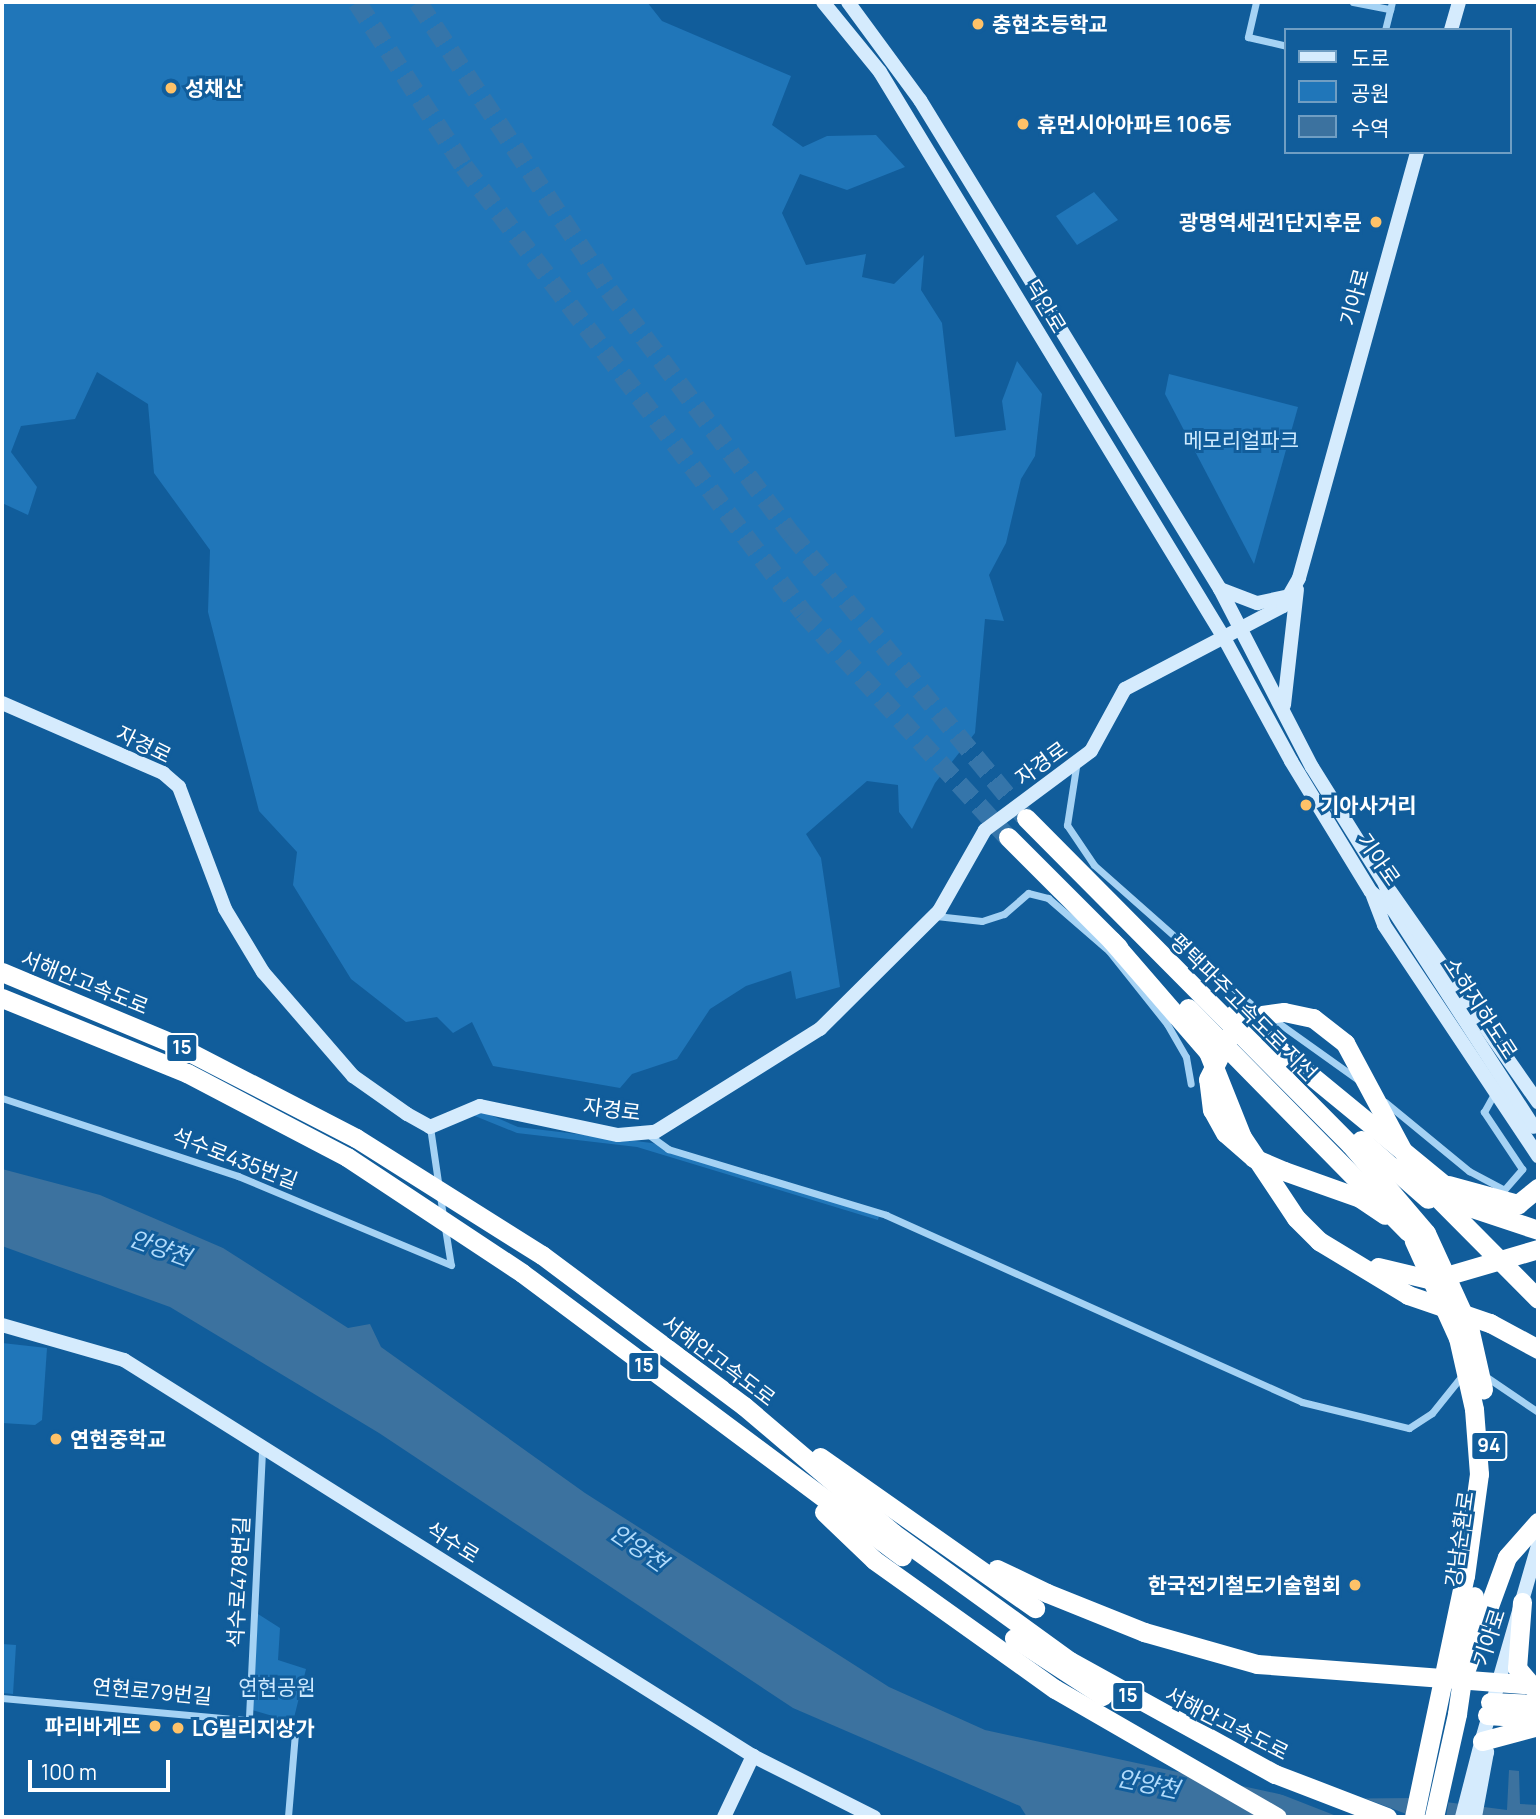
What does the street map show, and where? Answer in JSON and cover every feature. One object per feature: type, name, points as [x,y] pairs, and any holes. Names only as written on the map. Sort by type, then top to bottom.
[{"type":"highway","name":"평택파주고속도로 지선","points":[[1026,818],[1289,1084],[1416,1236]]},
{"type":"highway","name":"평택파주고속도로 지선","points":[[1008,837],[1111,940],[1290,1107],[1416,1236]]},
{"type":"highway","points":[[1128,923],[1444,1184],[1492,1217],[1538,1230]]},
{"type":"highway","points":[[1111,940],[1209,1052],[1258,1168],[1319,1241],[1408,1295],[1490,1323],[1538,1349]]},
{"type":"highway","name":"서해안고속도로","points":[[2,972],[184,1049],[356,1138],[541,1255],[744,1406],[884,1545],[1125,1695],[1275,1774],[1387,1817]]},
{"type":"highway","name":"서해안고속도로","points":[[2,998],[187,1073],[347,1157],[522,1273],[766,1459],[1061,1672],[1119,1706],[1269,1785],[1352,1817]]},
{"type":"highway","points":[[1416,1236],[1360,1198],[1254,1158],[1225,1133],[1212,1110],[1208,1079],[1232,1031],[1255,1016],[1284,1012],[1313,1018],[1345,1043],[1400,1151],[1458,1225]]},
{"type":"highway","points":[[1289,1084],[1354,1134],[1538,1299]]},
{"type":"highway","points":[[1444,1184],[1518,1204],[1538,1188]]},
{"type":"highway","name":"강남순환로","points":[[1416,1236],[1469,1327],[1489,1440],[1487,1520],[1466,1670],[1434,1817]]},
{"type":"highway","name":"강남순환로","points":[[1414,1817],[1465,1576],[1479,1474],[1474,1409],[1458,1338],[1416,1236]]},
{"type":"highway","points":[[1319,1241],[1400,1275],[1432,1280],[1538,1249]]},
{"type":"highway","points":[[1510,1259],[1538,1255]]},
{"type":"highway","points":[[744,1406],[971,1557],[1041,1600],[1144,1633],[1257,1664],[1538,1685]]},
{"type":"highway","points":[[1466,1670],[1507,1557],[1538,1522]]},
{"type":"highway","points":[[884,1545],[1055,1689],[1278,1817]]},
{"type":"highway","points":[[1522,1602],[1517,1668],[1538,1693]]},
{"type":"highway","points":[[1488,1709],[1538,1704]]},
{"type":"highway","points":[[1488,1709],[1538,1719]]},
{"type":"highway","points":[[1481,1746],[1538,1726]]},
{"type":"main road","name":"덕안로","points":[[823,2],[880,72],[1224,638]]},
{"type":"main road","name":"덕안로","points":[[848,2],[920,100],[1220,589],[1240,630]]},
{"type":"main road","points":[[1452,28],[1459,2]]},
{"type":"main road","name":"기아로","points":[[1394,911],[1224,638],[1283,606],[1299,578],[1416,154]]},
{"type":"main road","points":[[1287,720],[1281,691],[1299,578]]},
{"type":"main road","points":[[1220,589],[1257,603],[1289,596]]},
{"type":"main road","name":"기아로","points":[[1240,630],[1378,888]]},
{"type":"main road","name":"자경로","points":[[2,703],[163,773],[179,788],[225,909],[263,972],[354,1076],[430,1127],[480,1106],[618,1135],[648,1134],[802,1046],[935,916],[985,830],[1076,767],[1125,689],[1224,638]]},
{"type":"main road","points":[[1378,888],[1384,925],[1523,1139],[1538,1156]]},
{"type":"main road","points":[[1378,888],[1538,1101]]},
{"type":"main road","name":"소하지하도로","points":[[1394,911],[1536,1134]]},
{"type":"main road","points":[[1523,1139],[1536,1134]]},
{"type":"main road","name":"석수로","points":[[2,1325],[111,1353],[753,1756],[874,1817]]},
{"type":"main road","name":"기아로","points":[[1462,1817],[1488,1709],[1538,1545]]},
{"type":"main road","name":"기아로","points":[[1475,1817],[1481,1746]]},
{"type":"main road","points":[[723,1817],[753,1756]]},
{"type":"street","points":[[1256,2],[1248,37],[1284,46]]},
{"type":"street","points":[[1353,2],[1391,6],[1386,28]]},
{"type":"street","points":[[1076,767],[1067,825],[1094,865],[1247,1003],[1317,1047],[1469,1171],[1504,1190],[1521,1168],[1485,1112],[1483,1104],[1494,1094]]},
{"type":"street","points":[[935,916],[982,921],[1004,914],[1028,893],[1042,895],[1109,951],[1186,1057],[1191,1084]]},
{"type":"street","points":[[1240,1009],[1247,1003]]},
{"type":"street","points":[[1186,1057],[1198,1050]]},
{"type":"street","name":"석수로435번길","points":[[2,1098],[238,1176],[451,1265],[430,1127]]},
{"type":"street","points":[[648,1134],[668,1149],[886,1215],[1302,1402],[1409,1428],[1470,1371],[1538,1412]]},
{"type":"street","name":"석수로478번길","points":[[248,1717],[262,1449]]},
{"type":"street","name":"연현로79번길","points":[[2,1698],[248,1717],[295,1733],[288,1817]]},
{"type":"green space","points":[[2,2],[647,2],[662,21],[791,76],[772,125],[803,147],[827,136],[876,135],[905,167],[847,190],[800,174],[782,213],[806,265],[866,254],[862,277],[894,284],[924,255],[921,290],[942,323],[955,437],[1006,430],[1002,401],[1017,361],[1042,394],[1035,456],[1021,479],[1006,543],[989,575],[1004,621],[985,619],[975,733],[935,783],[912,829],[899,812],[898,785],[867,781],[806,834],[821,858],[840,987],[796,999],[791,971],[746,986],[710,1009],[677,1059],[632,1074],[620,1088],[493,1066],[472,1022],[453,1033],[437,1017],[406,1022],[351,979],[293,885],[297,852],[259,811],[208,612],[210,550],[154,473],[148,404],[97,372],[75,419],[21,426],[11,452],[37,487],[28,515],[2,503]]},
{"type":"green space","points":[[1094,192],[1118,220],[1077,245],[1056,216]]},
{"type":"green space","name":"메모리얼파크","points":[[1169,374],[1298,407],[1254,564],[1165,394]]},
{"type":"green space","points":[[486,1113],[518,1127],[652,1143],[880,1212],[878,1220],[637,1147],[517,1133],[470,1114]]},
{"type":"green space","points":[[2,1343],[47,1348],[42,1420],[35,1425],[2,1423]]},
{"type":"green space","name":"연현공원","points":[[258,1614],[280,1628],[278,1660],[306,1669],[293,1722],[252,1710]]},
{"type":"green space","points":[[2,1644],[16,1645],[13,1694],[2,1693]]},
{"type":"water","name":"안양천","points":[[2,1169],[100,1195],[223,1248],[348,1328],[370,1324],[381,1347],[585,1493],[889,1687],[985,1730],[1302,1799],[1415,1798],[1507,1810],[1509,1770],[1519,1771],[1520,1804],[1538,1805],[1538,1817],[1027,1817],[1020,1806],[793,1708],[379,1433],[170,1307],[2,1246]]},
{"type":"pier","points":[[1262,1787],[1302,1795],[1356,1795],[1409,1815],[1413,1795],[1449,1799],[1446,1817],[1339,1817]]},
{"type":"tunnel","points":[[357,2],[464,166],[803,612],[1008,837]]},
{"type":"tunnel","points":[[418,2],[609,290],[791,533],[1026,818]]},
{"type":"place","name":"충현초등학교","points":[[978,24]]},
{"type":"place","name":"성채산","points":[[171,88]]},
{"type":"place","name":"휴먼시아아파트 106동","points":[[1023,124]]},
{"type":"place","name":"광명역세권1단지후문","points":[[1376,222]]},
{"type":"place","name":"기아사거리","points":[[1306,805]]},
{"type":"place","name":"연현중학교","points":[[56,1439]]},
{"type":"place","name":"한국전기철도기술협회","points":[[1355,1585]]},
{"type":"place","name":"파리바게뜨","points":[[155,1726]]},
{"type":"place","name":"LG빌리지상가","points":[[178,1728]]}]
